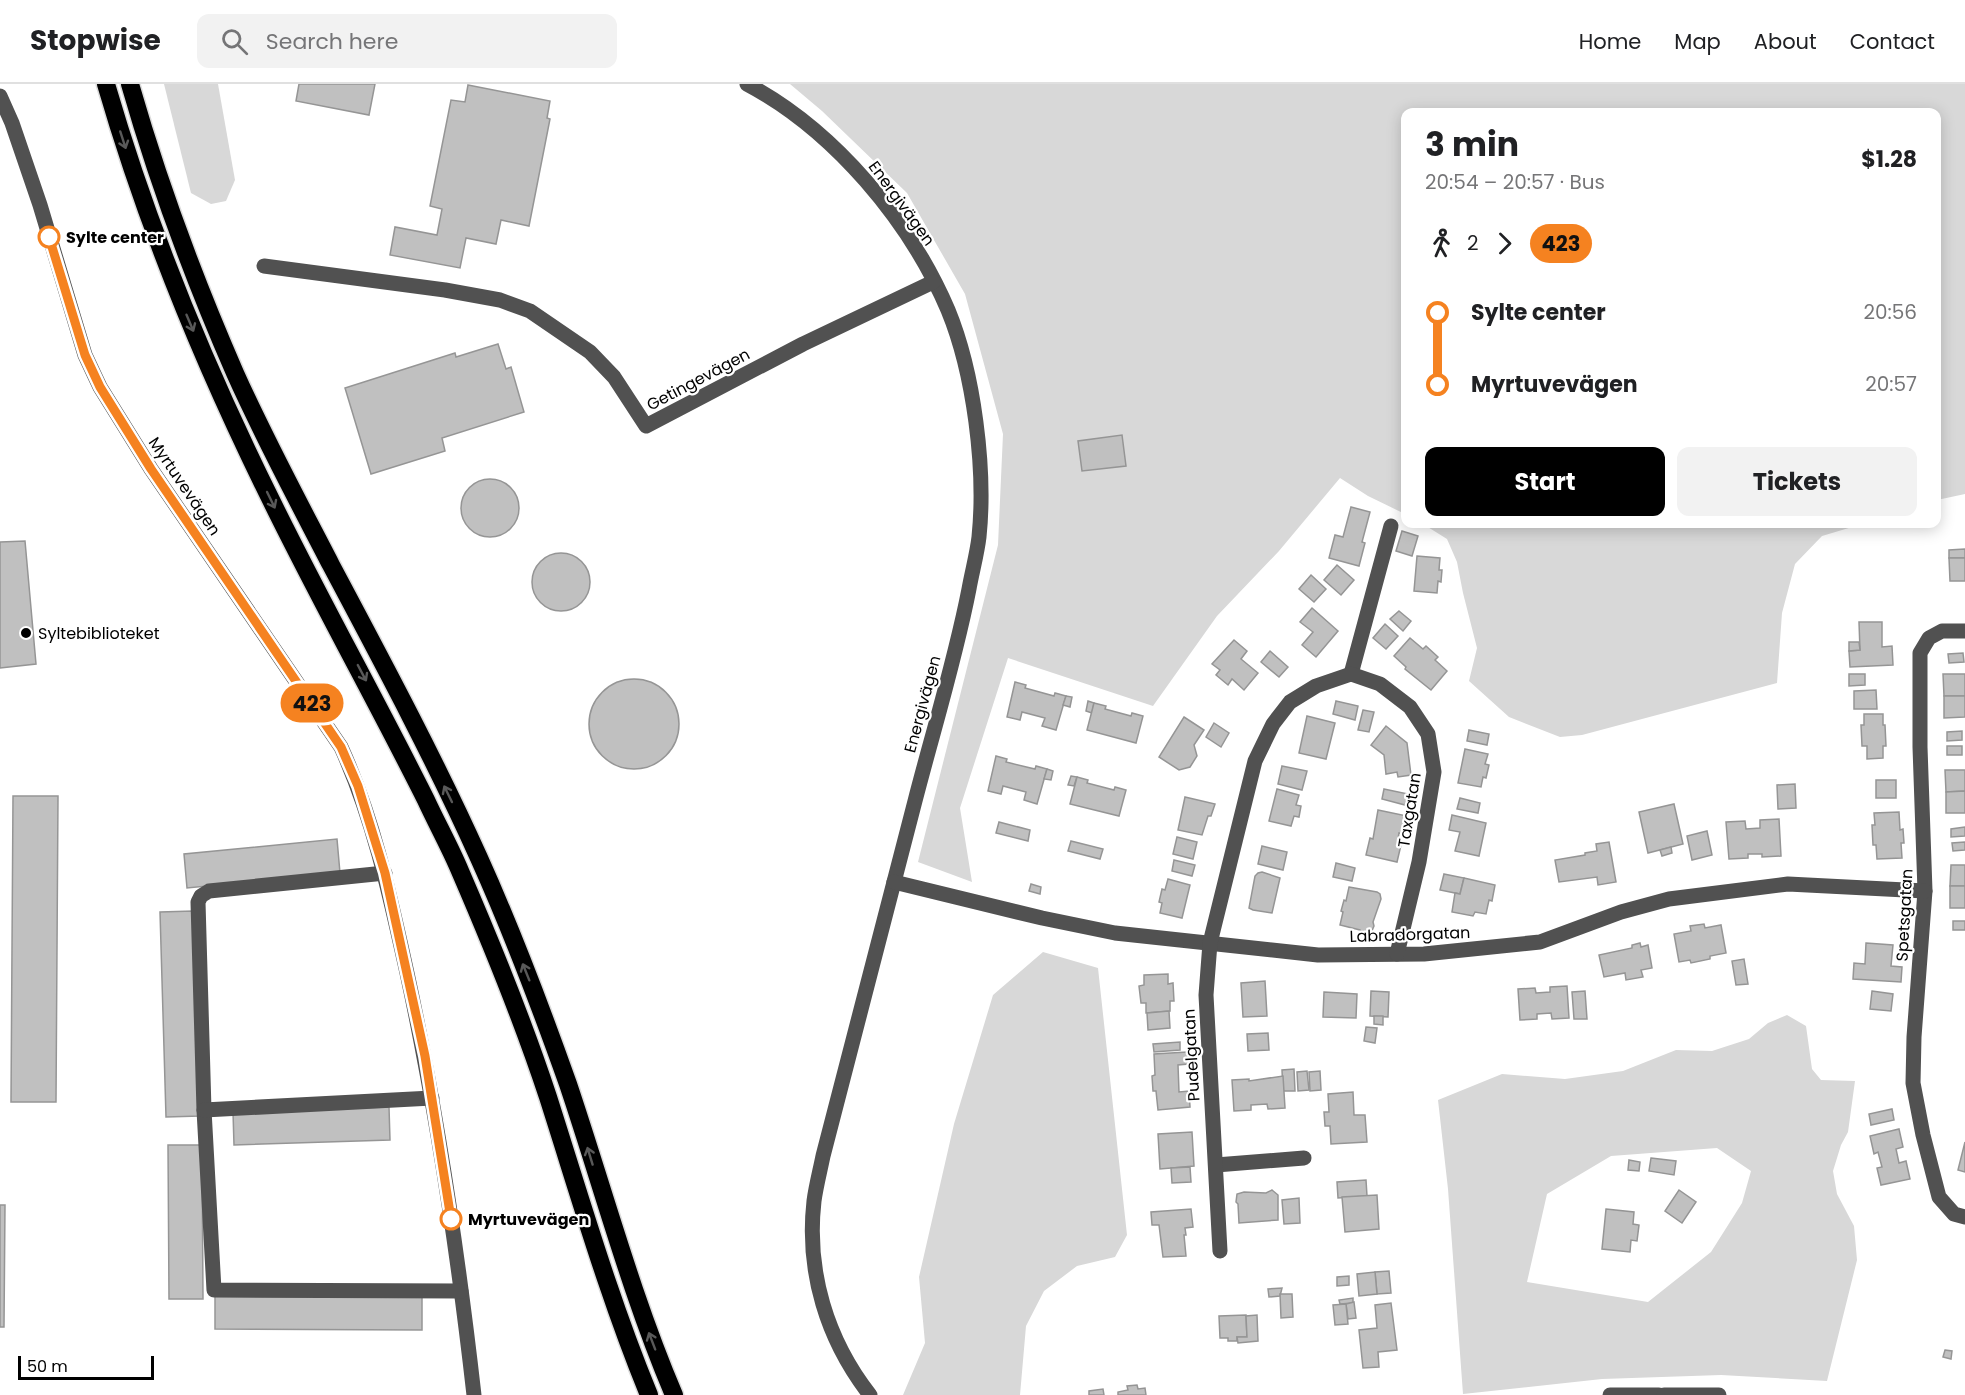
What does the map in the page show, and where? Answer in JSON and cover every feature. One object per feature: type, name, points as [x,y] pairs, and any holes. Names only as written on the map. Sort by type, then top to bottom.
[{"type":"highway","points":[[106,84],[146,213],[216,385],[273,505],[382,711],[459,869],[529,1044],[621,1324],[648,1395]]},
{"type":"highway","points":[[130,84],[168,205],[236,375],[293,494],[402,700],[480,859],[569,1087],[609,1217],[647,1329],[674,1395]]},
{"type":"street","name":"Energivägen","points":[[747,84],[804,122],[846,158],[878,195],[914,244],[947,309],[959,339],[974,404],[980,468],[979,537],[961,629],[823,1156],[814,1201],[812,1236],[822,1308],[837,1344],[870,1395]]},
{"type":"street","name":"Myrtuvevägen","points":[[0,96],[12,123],[40,205],[85,355],[100,387],[151,469],[341,747],[358,786],[385,873],[425,1056],[461,1291],[474,1395]]},
{"type":"street","name":"Getingevägen","points":[[264,266],[444,290],[500,300],[530,311],[590,352],[614,377],[646,426],[803,344],[933,282]]},
{"type":"street","points":[[1210,943],[1254,761],[1273,724],[1290,702],[1316,686],[1351,674],[1391,526]]},
{"type":"street","name":"Spetsgatan","points":[[1965,631],[1942,631],[1929,638],[1920,652],[1920,747],[1925,891],[1914,1037],[1913,1083],[1923,1135],[1939,1197],[1954,1214],[1965,1217]]},
{"type":"street","name":"Taxgatan","points":[[1351,674],[1380,684],[1410,707],[1428,734],[1434,772],[1419,862],[1398,954]]},
{"type":"street","points":[[385,873],[209,891],[201,896],[198,902],[204,1110],[214,1290],[461,1291]]},
{"type":"street","name":"Labradorgatan","points":[[894,882],[1115,933],[1318,955],[1398,954],[1480,949],[1540,942],[1621,912],[1669,899],[1788,884],[1925,891]]},
{"type":"street","name":"Pudelgatan","points":[[1210,943],[1206,995],[1220,1251]]},
{"type":"street","points":[[204,1110],[432,1098]]},
{"type":"street","points":[[1215,1165],[1304,1158]]},
{"type":"street","points":[[1610,1395],[1659,1395]]},
{"type":"street","points":[[1664,1395],[1719,1395]]},
{"type":"shaded area","points":[[164,84],[218,84],[235,180],[226,201],[211,204],[191,193]]},
{"type":"shaded area","points":[[790,84],[1965,84],[1965,494],[1941,499],[1941,108],[1401,108],[1401,512],[1368,496],[1340,478],[1279,551],[1217,616],[1153,706],[1008,658],[960,808],[972,882],[918,862],[998,545],[1003,434],[965,294],[907,193],[822,111]]},
{"type":"shaded area","points":[[1429,528],[1849,528],[1822,536],[1795,564],[1782,613],[1777,683],[1582,735],[1560,737],[1509,717],[1469,681],[1477,648],[1457,562],[1447,539]]},
{"type":"shaded area","points":[[1043,952],[1098,968],[1127,1235],[1115,1257],[1077,1266],[1044,1291],[1026,1326],[1020,1395],[903,1395],[925,1343],[919,1277],[954,1124],[993,995]]},
{"type":"shaded area","points":[[1787,1015],[1806,1026],[1812,1069],[1821,1080],[1855,1081],[1848,1132],[1841,1145],[1833,1171],[1837,1194],[1854,1226],[1857,1260],[1827,1381],[1721,1375],[1602,1379],[1463,1394],[1448,1189],[1438,1100],[1502,1074],[1565,1079],[1623,1071],[1676,1050],[1712,1051],[1749,1039],[1768,1023]],"holes":[[[1717,1148],[1751,1171],[1742,1203],[1711,1252],[1648,1302],[1527,1282],[1547,1194],[1611,1156]]]},
{"type":"building","points":[[299,84],[375,84],[369,115],[296,101]]},
{"type":"building","points":[[468,85],[550,101],[547,118],[550,119],[529,226],[501,220],[496,244],[466,238],[460,268],[390,255],[395,227],[437,235],[442,209],[430,206],[451,100],[465,102]]},
{"type":"building","points":[[498,344],[506,369],[511,367],[524,412],[442,438],[445,451],[371,474],[345,388],[455,353],[456,357]]},
{"type":"building","points":[[1122,435],[1126,466],[1082,471],[1078,441]]},
{"type":"building","points":[[490,479],[501,481],[514,492],[519,508],[517,519],[506,532],[490,537],[479,535],[466,524],[461,508],[463,497],[474,484]]},
{"type":"building","points":[[1351,507],[1370,512],[1362,542],[1365,543],[1359,566],[1329,558],[1335,535],[1343,537]]},
{"type":"building","points":[[1402,531],[1418,536],[1412,556],[1396,551]]},
{"type":"building","points":[[25,541],[36,664],[0,668],[0,542]]},
{"type":"building","points":[[1965,549],[1965,558],[1949,558],[1949,550]]},
{"type":"building","points":[[561,553],[572,555],[585,566],[590,582],[588,593],[577,606],[561,611],[550,609],[537,598],[532,582],[534,571],[545,558]]},
{"type":"building","points":[[1417,556],[1440,558],[1441,582],[1438,581],[1437,593],[1414,591]]},
{"type":"building","points":[[1949,558],[1965,558],[1965,581],[1950,581]]},
{"type":"building","points":[[1337,565],[1354,580],[1341,595],[1324,580]]},
{"type":"building","points":[[1311,575],[1326,589],[1314,602],[1299,589]]},
{"type":"building","points":[[1312,608],[1338,631],[1316,657],[1302,645],[1313,632],[1300,622]]},
{"type":"building","points":[[1399,611],[1411,621],[1403,631],[1390,619]]},
{"type":"building","points":[[1859,622],[1882,622],[1882,647],[1892,646],[1893,665],[1850,667],[1849,651],[1860,650]]},
{"type":"building","points":[[1385,624],[1398,636],[1386,649],[1373,638]]},
{"type":"building","points":[[1410,638],[1423,649],[1426,646],[1438,657],[1435,660],[1447,671],[1431,690],[1405,669],[1406,667],[1394,656]]},
{"type":"building","points":[[1234,640],[1247,651],[1241,659],[1258,673],[1244,690],[1232,679],[1228,685],[1216,675],[1220,670],[1212,664]]},
{"type":"building","points":[[1849,642],[1859,642],[1860,650],[1849,651]]},
{"type":"building","points":[[1270,651],[1288,667],[1279,677],[1261,662]]},
{"type":"building","points":[[1963,653],[1964,662],[1949,663],[1948,654]]},
{"type":"building","points":[[1849,674],[1865,674],[1865,685],[1849,686]]},
{"type":"building","points":[[1943,674],[1965,674],[1965,696],[1944,696]]},
{"type":"building","points":[[634,679],[651,683],[666,692],[675,707],[679,724],[675,741],[666,756],[651,765],[634,769],[617,765],[602,756],[593,741],[589,724],[593,707],[602,692],[617,683]]},
{"type":"building","points":[[1015,682],[1026,685],[1025,688],[1054,696],[1055,693],[1066,696],[1056,730],[1042,726],[1045,718],[1022,712],[1020,720],[1007,717]]},
{"type":"building","points":[[1876,690],[1877,709],[1854,709],[1854,691]]},
{"type":"building","points":[[1066,696],[1072,697],[1070,707],[1063,705]]},
{"type":"building","points":[[1944,696],[1965,696],[1965,717],[1944,718]]},
{"type":"building","points":[[1088,701],[1094,703],[1092,713],[1086,711]]},
{"type":"building","points":[[1336,701],[1358,706],[1355,720],[1333,714]]},
{"type":"building","points":[[1094,703],[1106,706],[1105,709],[1131,716],[1132,713],[1143,716],[1136,743],[1087,730]]},
{"type":"building","points":[[1363,710],[1374,712],[1369,732],[1358,730]]},
{"type":"building","points":[[1864,714],[1883,714],[1886,746],[1883,746],[1883,758],[1867,759],[1867,746],[1862,746],[1861,725],[1864,725]]},
{"type":"building","points":[[1307,716],[1335,723],[1326,759],[1299,753]]},
{"type":"building","points":[[1184,717],[1204,730],[1194,745],[1197,756],[1190,767],[1179,770],[1159,757]]},
{"type":"building","points":[[1214,723],[1229,733],[1221,747],[1206,737]]},
{"type":"building","points":[[1386,726],[1407,743],[1411,775],[1398,777],[1397,772],[1386,774],[1384,755],[1371,745]]},
{"type":"building","points":[[1469,730],[1489,734],[1487,745],[1467,741]]},
{"type":"building","points":[[1962,731],[1962,740],[1947,741],[1947,732]]},
{"type":"building","points":[[1947,746],[1962,746],[1962,755],[1947,755]]},
{"type":"building","points":[[1465,749],[1488,754],[1485,764],[1489,765],[1481,787],[1458,783]]},
{"type":"building","points":[[996,756],[1007,759],[1006,762],[1035,769],[1036,766],[1047,769],[1037,804],[1024,800],[1026,792],[1003,786],[1001,794],[988,791]]},
{"type":"building","points":[[1282,766],[1307,771],[1302,790],[1278,784]]},
{"type":"building","points":[[1047,769],[1053,771],[1051,780],[1044,779]]},
{"type":"building","points":[[1945,770],[1965,770],[1965,791],[1946,792]]},
{"type":"building","points":[[1071,776],[1077,777],[1074,786],[1068,785]]},
{"type":"building","points":[[1077,777],[1088,780],[1087,783],[1114,790],[1115,787],[1126,790],[1119,816],[1070,804]]},
{"type":"building","points":[[1876,780],[1896,780],[1896,798],[1876,798]]},
{"type":"building","points":[[1795,784],[1796,808],[1778,809],[1777,785]]},
{"type":"building","points":[[1277,789],[1299,795],[1296,805],[1301,806],[1299,817],[1294,816],[1291,826],[1269,821]]},
{"type":"building","points":[[1384,789],[1408,794],[1405,805],[1382,799]]},
{"type":"building","points":[[1965,791],[1965,813],[1946,813],[1946,792]]},
{"type":"building","points":[[13,796],[58,796],[56,1102],[11,1102]]},
{"type":"building","points":[[1185,797],[1215,804],[1211,816],[1208,816],[1202,835],[1178,830]]},
{"type":"building","points":[[1460,798],[1480,803],[1478,813],[1457,809]]},
{"type":"building","points":[[1674,804],[1683,844],[1648,853],[1639,812]]},
{"type":"building","points":[[1378,810],[1407,816],[1403,834],[1399,833],[1397,844],[1401,845],[1397,862],[1366,855],[1370,838],[1373,839]]},
{"type":"building","points":[[1899,812],[1900,830],[1903,829],[1904,843],[1901,843],[1902,858],[1877,859],[1876,845],[1873,845],[1874,813]]},
{"type":"building","points":[[1452,815],[1486,823],[1479,856],[1455,851],[1460,832],[1449,830]]},
{"type":"building","points":[[1779,819],[1781,856],[1762,857],[1762,854],[1748,854],[1748,858],[1729,859],[1726,822],[1745,821],[1746,829],[1760,828],[1760,820]]},
{"type":"building","points":[[999,822],[1030,830],[1028,841],[996,833]]},
{"type":"building","points":[[1965,827],[1965,836],[1951,837],[1951,829]]},
{"type":"building","points":[[1707,831],[1712,855],[1692,860],[1687,836]]},
{"type":"building","points":[[1177,837],[1197,842],[1193,859],[1173,854]]},
{"type":"building","points":[[337,839],[340,873],[187,888],[184,854]]},
{"type":"building","points":[[1071,841],[1103,849],[1100,859],[1068,851]]},
{"type":"building","points":[[1609,842],[1616,882],[1598,885],[1597,877],[1559,882],[1555,860],[1597,851],[1596,844]]},
{"type":"building","points":[[1965,842],[1965,850],[1953,851],[1952,843]]},
{"type":"building","points":[[1262,846],[1287,852],[1283,870],[1258,864]]},
{"type":"building","points":[[1671,847],[1672,853],[1662,856],[1660,850]]},
{"type":"building","points":[[1174,860],[1195,865],[1192,876],[1172,871]]},
{"type":"building","points":[[1336,863],[1355,868],[1352,881],[1333,877]]},
{"type":"building","points":[[1951,865],[1965,865],[1965,886],[1950,886]]},
{"type":"building","points":[[1262,872],[1280,878],[1272,913],[1249,908],[1255,876]]},
{"type":"building","points":[[1444,874],[1464,878],[1460,894],[1440,890]]},
{"type":"building","points":[[1464,878],[1495,885],[1492,901],[1489,900],[1486,914],[1475,912],[1473,916],[1452,912],[1455,893],[1460,894]]},
{"type":"building","points":[[1168,879],[1190,885],[1182,918],[1160,913],[1162,903],[1159,902],[1162,889],[1165,890]]},
{"type":"building","points":[[1031,884],[1041,887],[1040,894],[1029,891]]},
{"type":"building","points":[[1950,886],[1965,886],[1965,908],[1950,908]]},
{"type":"building","points":[[1349,887],[1380,894],[1381,899],[1371,933],[1363,933],[1360,930],[1340,925],[1343,912],[1341,911]]},
{"type":"building","points":[[193,911],[200,1116],[166,1117],[160,912]]},
{"type":"building","points":[[1953,921],[1965,921],[1965,930],[1953,930]]},
{"type":"building","points":[[1704,924],[1705,928],[1721,925],[1726,953],[1691,963],[1690,960],[1679,962],[1674,934],[1691,931],[1690,926]]},
{"type":"building","points":[[1640,943],[1641,947],[1648,945],[1652,968],[1641,970],[1643,977],[1626,980],[1625,973],[1604,977],[1599,955],[1632,948],[1632,945]]},
{"type":"building","points":[[1866,943],[1893,945],[1891,966],[1902,967],[1901,982],[1853,979],[1854,963],[1865,964]]},
{"type":"building","points":[[1744,959],[1748,984],[1736,985],[1732,961]]},
{"type":"building","points":[[1168,974],[1168,984],[1173,983],[1174,1001],[1170,1001],[1170,1011],[1146,1013],[1146,1003],[1141,1003],[1139,986],[1144,985],[1144,975]]},
{"type":"building","points":[[1265,981],[1267,1016],[1243,1017],[1241,983]]},
{"type":"building","points":[[1567,986],[1569,1018],[1552,1019],[1551,1013],[1537,1014],[1537,1019],[1520,1020],[1518,989],[1535,988],[1536,993],[1550,992],[1550,987]]},
{"type":"building","points":[[1371,991],[1389,992],[1388,1017],[1370,1016]]},
{"type":"building","points":[[1585,991],[1587,1019],[1574,1019],[1572,992]]},
{"type":"building","points":[[1872,991],[1893,994],[1891,1011],[1870,1009]]},
{"type":"building","points":[[1324,992],[1357,994],[1356,1018],[1323,1017]]},
{"type":"building","points":[[1169,1011],[1170,1028],[1148,1030],[1147,1013]]},
{"type":"building","points":[[1374,1016],[1383,1016],[1383,1025],[1374,1024]]},
{"type":"building","points":[[1366,1027],[1377,1028],[1375,1043],[1364,1041]]},
{"type":"building","points":[[1268,1033],[1269,1050],[1248,1051],[1247,1034]]},
{"type":"building","points":[[1180,1042],[1180,1050],[1154,1052],[1153,1044]]},
{"type":"building","points":[[1187,1052],[1188,1064],[1178,1065],[1179,1092],[1189,1091],[1190,1107],[1158,1110],[1156,1091],[1153,1091],[1154,1054]]},
{"type":"building","points":[[1294,1069],[1295,1091],[1283,1091],[1282,1070]]},
{"type":"building","points":[[1307,1071],[1309,1090],[1298,1091],[1297,1072]]},
{"type":"building","points":[[1320,1071],[1321,1090],[1310,1091],[1309,1072]]},
{"type":"building","points":[[1283,1076],[1285,1108],[1268,1109],[1267,1104],[1251,1105],[1251,1110],[1234,1111],[1232,1080],[1249,1079],[1249,1081]]},
{"type":"building","points":[[1353,1092],[1354,1115],[1365,1115],[1367,1142],[1331,1144],[1330,1126],[1325,1126],[1324,1112],[1329,1112],[1328,1094]]},
{"type":"building","points":[[389,1107],[390,1140],[234,1145],[233,1112]]},
{"type":"building","points":[[1892,1109],[1894,1120],[1871,1125],[1869,1114]]},
{"type":"building","points":[[1899,1129],[1903,1147],[1896,1149],[1899,1163],[1906,1161],[1910,1179],[1881,1185],[1877,1168],[1882,1167],[1878,1152],[1874,1154],[1870,1136]]},
{"type":"building","points":[[1192,1132],[1194,1166],[1160,1169],[1158,1134]]},
{"type":"building","points":[[1965,1142],[1965,1172],[1958,1170]]},
{"type":"building","points":[[168,1145],[202,1145],[203,1299],[169,1299]]},
{"type":"building","points":[[1651,1158],[1676,1161],[1674,1175],[1649,1171]]},
{"type":"building","points":[[1629,1160],[1640,1162],[1639,1171],[1628,1170]]},
{"type":"building","points":[[1190,1167],[1191,1182],[1172,1183],[1171,1168]]},
{"type":"building","points":[[1366,1180],[1367,1196],[1338,1198],[1337,1182]]},
{"type":"building","points":[[1272,1190],[1278,1195],[1278,1220],[1239,1223],[1237,1194],[1266,1193]]},
{"type":"building","points":[[1679,1190],[1696,1202],[1682,1223],[1665,1211]]},
{"type":"building","points":[[1377,1195],[1379,1229],[1345,1232],[1342,1197]]},
{"type":"building","points":[[1299,1198],[1300,1223],[1284,1224],[1282,1200]]},
{"type":"building","points":[[0,1205],[5,1205],[4,1327],[0,1327]]},
{"type":"building","points":[[1191,1209],[1193,1227],[1185,1228],[1186,1235],[1184,1235],[1186,1256],[1163,1257],[1159,1225],[1152,1225],[1151,1212]]},
{"type":"building","points":[[1606,1209],[1634,1212],[1633,1224],[1639,1225],[1637,1241],[1631,1240],[1630,1252],[1602,1249]]},
{"type":"building","points":[[1389,1271],[1391,1293],[1377,1294],[1375,1272]]},
{"type":"building","points":[[1375,1272],[1377,1294],[1359,1296],[1357,1274]]},
{"type":"building","points":[[1349,1276],[1349,1285],[1337,1286],[1337,1277]]},
{"type":"building","points":[[1282,1288],[1280,1296],[1269,1297],[1268,1289]]},
{"type":"building","points":[[1280,1294],[1292,1294],[1293,1317],[1281,1318]]},
{"type":"building","points":[[215,1296],[422,1297],[422,1330],[215,1329]]},
{"type":"building","points":[[1353,1298],[1353,1303],[1340,1304],[1339,1300]]},
{"type":"building","points":[[1354,1302],[1356,1318],[1348,1319],[1346,1304]]},
{"type":"building","points":[[1391,1303],[1397,1350],[1378,1352],[1379,1367],[1363,1368],[1359,1330],[1377,1328],[1375,1305]]},
{"type":"building","points":[[1346,1304],[1348,1324],[1335,1325],[1333,1305]]},
{"type":"building","points":[[1246,1315],[1247,1337],[1237,1337],[1237,1341],[1220,1338],[1219,1316]]},
{"type":"building","points":[[1257,1315],[1258,1341],[1238,1343],[1237,1337],[1247,1337],[1246,1316]]},
{"type":"building","points":[[1945,1350],[1952,1351],[1951,1359],[1943,1357]]},
{"type":"building","points":[[1137,1385],[1138,1389],[1145,1388],[1146,1395],[1118,1395],[1118,1392],[1128,1390],[1127,1386]]},
{"type":"building","points":[[1103,1389],[1104,1395],[1089,1395],[1089,1391]]},
{"type":"bus line","name":"423","points":[[49,237],[85,355],[100,387],[124,429],[341,747],[358,786],[385,873],[425,1056],[451,1219]]},
{"type":"place","name":"Sylte center","points":[[49,237]]},
{"type":"place","name":"Syltebiblioteket","points":[[26,633]]},
{"type":"place","name":"Myrtuvevägen","points":[[451,1219]]}]
